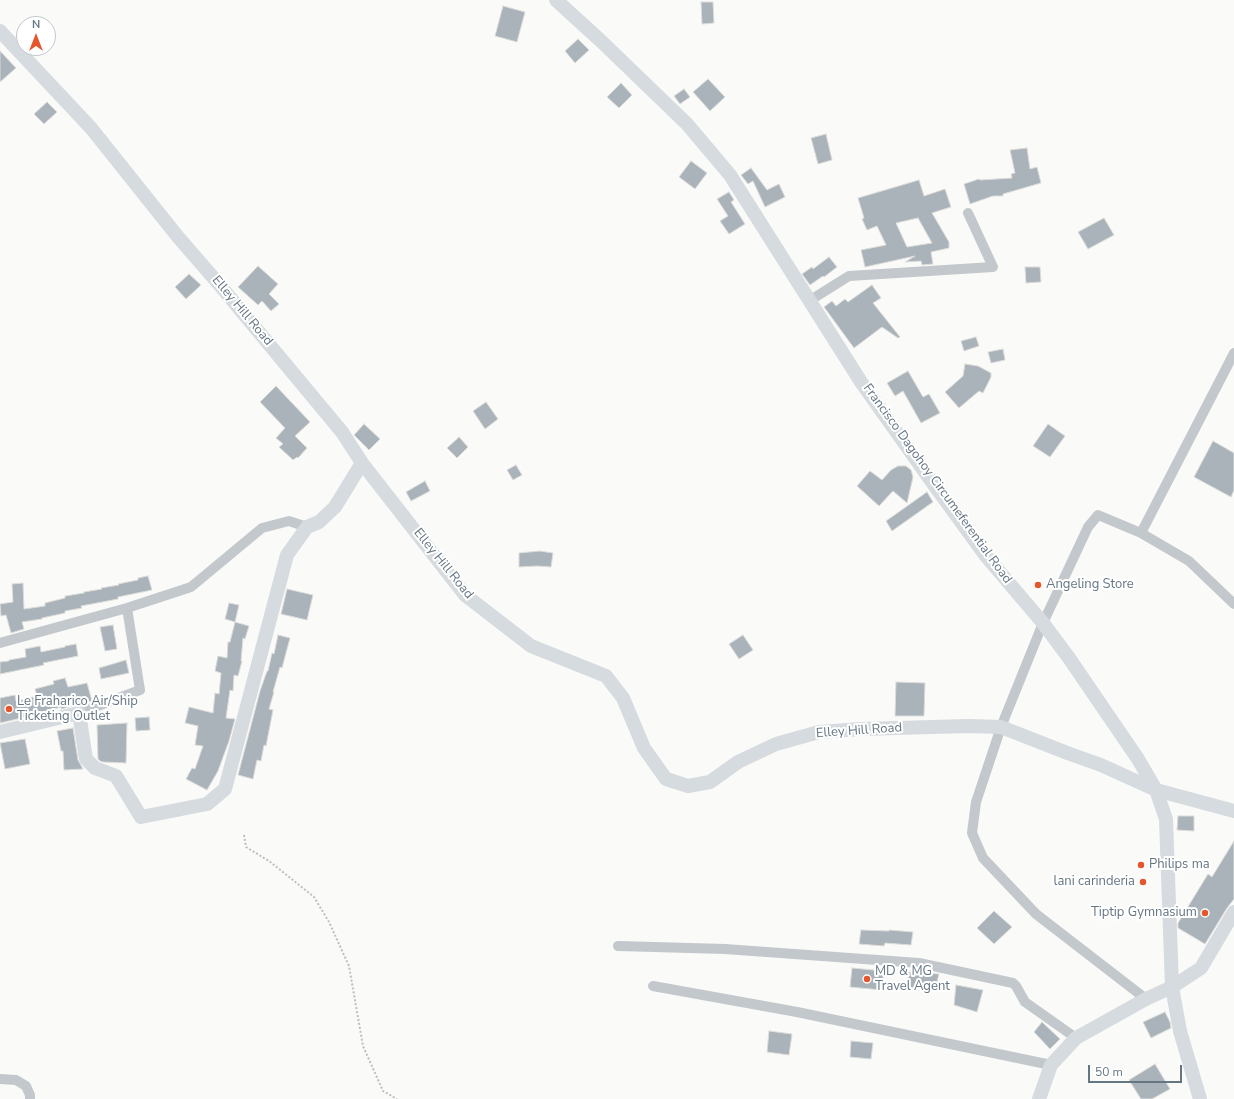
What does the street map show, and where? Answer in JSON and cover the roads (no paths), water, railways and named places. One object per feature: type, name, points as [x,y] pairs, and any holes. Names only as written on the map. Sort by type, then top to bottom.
[{"type":"street","name":"Francisco Dagohoy Circumeferential Road","points":[[556,0],[687,124],[730,174],[861,382],[986,556],[1043,623],[1069,658],[1138,759],[1156,790],[1166,819],[1172,987],[1195,1097]]},
{"type":"street","name":"Elley Hill Road","points":[[0,31],[91,128],[178,237],[223,288],[342,432],[362,463],[465,595],[531,646],[606,676],[623,698],[644,748],[666,778],[688,786],[710,782],[738,762],[776,744],[819,732],[876,728],[968,726],[1001,727],[1101,765],[1156,790],[1234,811]]},
{"type":"street","points":[[809,301],[849,276],[993,267],[968,213]]},
{"type":"street","points":[[1141,533],[1234,353]]},
{"type":"street","points":[[79,713],[86,759],[95,768],[116,776],[141,817],[207,804],[225,789],[287,555],[307,527],[318,522],[335,507],[362,463]]},
{"type":"street","points":[[1146,999],[1036,914],[983,858],[972,833],[976,802],[1001,727],[1043,623],[1088,527],[1098,515],[1141,533],[1189,561],[1233,601]]},
{"type":"street","points":[[0,643],[127,608],[190,586],[262,528],[289,521],[307,527]]},
{"type":"street","points":[[0,732],[79,713],[140,690],[127,608]]},
{"type":"street","points":[[1039,1099],[1051,1066],[1076,1038],[1146,999],[1172,987],[1201,968],[1234,912]]},
{"type":"street","points":[[618,946],[725,949],[919,963],[1013,983],[1025,1002],[1076,1038]]},
{"type":"street","points":[[653,986],[797,1012],[1051,1066]]},
{"type":"street","points":[[0,1079],[16,1080],[26,1086],[30,1094],[30,1099]]},
{"type":"place","name":"Angeling Store","points":[[1038,585]]},
{"type":"place","name":"Le Fraharico Air/Ship Ticketing Outlet","points":[[9,709]]},
{"type":"place","name":"Philips ma","points":[[1141,865]]},
{"type":"place","name":"lani carinderia","points":[[1143,882]]},
{"type":"place","name":"Tiptip Gymnasium","points":[[1205,913]]},
{"type":"place","name":"MD & MG Travel Agent","points":[[867,979]]}]
